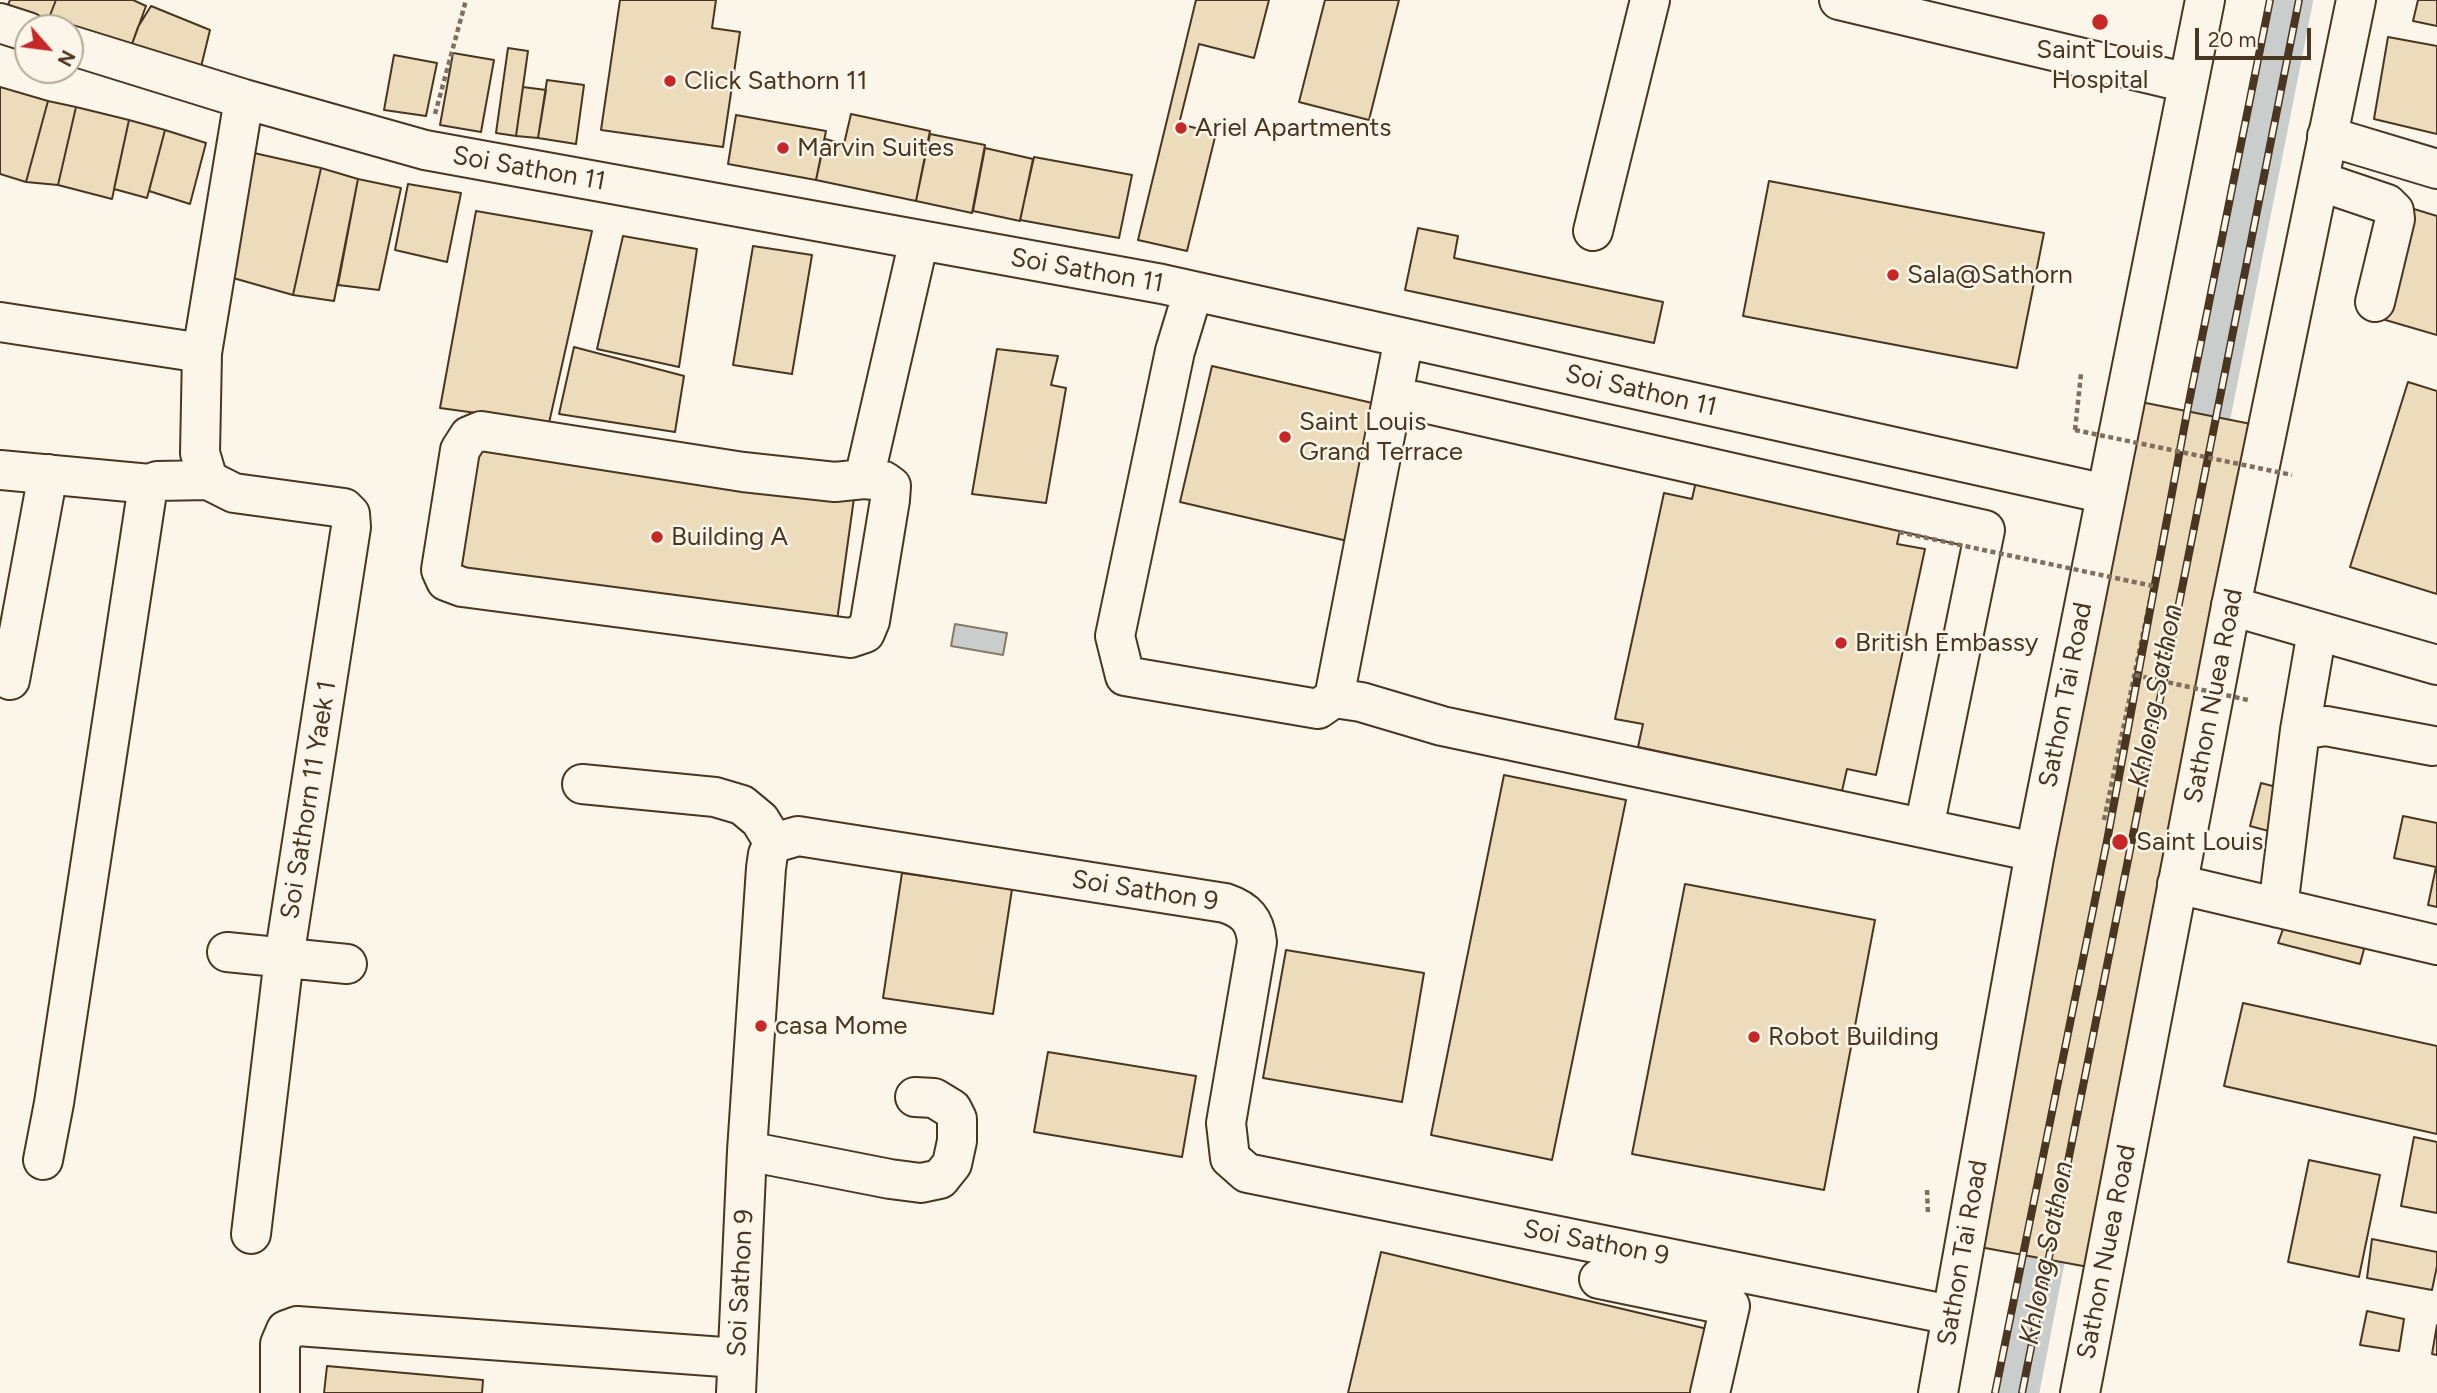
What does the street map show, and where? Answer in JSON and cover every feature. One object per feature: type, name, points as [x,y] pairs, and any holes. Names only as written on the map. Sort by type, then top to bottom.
[{"type":"street","points":[[1593,231],[1650,0]]},
{"type":"street","points":[[1839,0],[2188,83]]},
{"type":"street","name":"Sathon Tai Road","points":[[1938,1393],[2035,852],[2205,0]]},
{"type":"street","name":"Sathon Nuea Road","points":[[2080,1393],[2231,606],[2356,0]]},
{"type":"street","name":"Soi Sathon 11","points":[[84,49],[244,99],[425,150],[1162,284],[2106,494]]},
{"type":"street","points":[[208,480],[200,453],[202,353],[244,99]]},
{"type":"street","points":[[2327,136],[2437,169]]},
{"type":"street","points":[[2319,181],[2387,204],[2395,211],[2375,302]]},
{"type":"street","points":[[864,479],[919,240]]},
{"type":"street","points":[[1193,292],[1175,351],[1115,636],[1125,676],[1318,709],[1347,700],[1442,726],[2035,852]]},
{"type":"street","points":[[0,322],[202,353]]},
{"type":"street","points":[[1347,700],[1414,340]]},
{"type":"street","points":[[1347,700],[1415,401],[1414,340]]},
{"type":"street","points":[[1415,401],[1984,530],[1924,828]]},
{"type":"street","points":[[481,431],[743,472],[835,482],[864,479],[884,481],[891,486],[890,500],[870,621],[865,633],[850,638],[462,587],[446,581],[441,570],[460,450],[469,436],[481,431]]},
{"type":"street","name":"Soi Sathorn 11 Yaek 1","points":[[0,470],[150,484],[157,481],[208,480],[233,493],[344,508],[350,514],[351,527],[285,958],[251,1234]]},
{"type":"street","points":[[10,680],[48,474]]},
{"type":"street","points":[[43,1160],[150,484]]},
{"type":"street","points":[[2231,606],[2437,666]]},
{"type":"street","points":[[2278,908],[2300,730],[2317,631]]},
{"type":"street","points":[[2300,730],[2326,726],[2433,746]]},
{"type":"street","points":[[582,784],[715,797],[743,805],[760,820],[774,843]]},
{"type":"street","name":"Soi Sathon 9","points":[[737,1376],[747,1151],[766,868],[768,854],[774,843],[798,836],[1211,901],[1239,908],[1256,926],[1257,942],[1226,1123],[1230,1158],[1247,1173],[1951,1315]]},
{"type":"street","points":[[2177,884],[2437,945]]},
{"type":"street","points":[[227,952],[347,964]]},
{"type":"street","points":[[747,1151],[890,1179],[921,1183],[940,1179],[952,1164],[957,1141],[957,1119],[952,1109],[934,1098],[915,1097]]},
{"type":"street","points":[[1599,1279],[1730,1307],[1710,1393]]},
{"type":"street","points":[[279,1393],[280,1345],[286,1330],[297,1326],[737,1376]]},
{"type":"path","points":[[425,150],[466,0]]},
{"type":"path","points":[[2081,374],[2075,430],[2292,475]]},
{"type":"path","points":[[2104,820],[2181,452]]},
{"type":"path","points":[[1899,532],[2153,586]]},
{"type":"path","points":[[2135,675],[2248,700]]},
{"type":"path","points":[[1927,1190],[1928,1215]]},
{"type":"shaded area","points":[[955,624],[1007,633],[1003,655],[951,646]]},
{"type":"building","points":[[10,0],[56,0],[50,14],[14,14],[14,17],[4,14]]},
{"type":"building","points":[[56,0],[133,0],[146,6],[128,55],[84,35],[84,14],[50,14]]},
{"type":"building","name":"Click Sathorn 11","points":[[620,0],[716,0],[712,28],[740,32],[723,147],[601,130]]},
{"type":"building","name":"Ariel Apartments","points":[[1196,0],[1269,0],[1254,58],[1199,44],[1179,124],[1216,133],[1187,251],[1138,240]]},
{"type":"building","points":[[1325,0],[1399,0],[1369,120],[1299,102]]},
{"type":"building","points":[[2418,0],[2437,0],[2437,26],[2413,21]]},
{"type":"building","points":[[151,6],[210,30],[199,75],[128,55],[138,27]]},
{"type":"building","points":[[2388,37],[2437,46],[2437,134],[2374,119]]},
{"type":"building","points":[[508,48],[528,51],[516,136],[496,133]]},
{"type":"building","points":[[453,53],[494,60],[481,132],[440,125]]},
{"type":"building","points":[[394,55],[437,63],[426,116],[384,110]]},
{"type":"building","points":[[547,80],[584,85],[576,144],[538,138]]},
{"type":"building","points":[[0,87],[48,101],[26,182],[0,174]]},
{"type":"building","points":[[523,87],[546,90],[538,138],[516,136]]},
{"type":"building","points":[[48,101],[76,107],[58,185],[26,182]]},
{"type":"building","points":[[76,107],[129,120],[112,199],[58,185]]},
{"type":"building","points":[[851,114],[930,131],[916,201],[816,180],[825,139],[844,144]]},
{"type":"building","points":[[736,115],[826,131],[816,180],[728,164]]},
{"type":"building","points":[[129,120],[165,130],[147,198],[114,189]]},
{"type":"building","points":[[165,130],[206,143],[190,204],[149,191]]},
{"type":"building","points":[[930,134],[985,145],[972,213],[916,201]]},
{"type":"building","points":[[985,148],[1033,159],[1020,221],[973,211]]},
{"type":"building","points":[[245,151],[321,168],[293,295],[219,274]]},
{"type":"building","points":[[1034,157],[1132,175],[1119,238],[1020,220]]},
{"type":"building","points":[[321,168],[358,179],[334,301],[293,295]]},
{"type":"building","points":[[358,179],[401,188],[379,290],[338,285]]},
{"type":"building","name":"Sala@Sathorn","points":[[1769,181],[2044,233],[2017,368],[1743,316]]},
{"type":"building","points":[[408,184],[461,193],[447,262],[395,250]]},
{"type":"building","points":[[2414,209],[2437,216],[2437,335],[2382,319]]},
{"type":"building","points":[[476,211],[592,231],[549,423],[440,408]]},
{"type":"building","points":[[1418,228],[1458,236],[1454,258],[1663,302],[1654,343],[1405,290]]},
{"type":"building","points":[[623,236],[697,249],[679,367],[597,349]]},
{"type":"building","points":[[753,246],[812,255],[792,374],[733,365]]},
{"type":"building","points":[[574,347],[684,376],[675,432],[559,414]]},
{"type":"building","points":[[997,349],[1058,356],[1051,385],[1066,388],[1046,503],[972,494]]},
{"type":"building","name":"Saint Louis Grand Terrace","points":[[1212,366],[1381,405],[1356,543],[1180,502]]},
{"type":"building","points":[[2408,382],[2437,391],[2437,594],[2350,567]]},
{"type":"building","points":[[2121,398],[2271,428],[2110,1271],[1958,1243]]},
{"type":"building","name":"Building A","points":[[479,447],[854,498],[836,628],[460,576]]},
{"type":"building","points":[[1697,477],[1902,521],[1897,544],[1925,549],[1876,775],[1847,769],[1842,791],[1638,747],[1643,724],[1615,719],[1664,493],[1692,499]]},
{"type":"building","points":[[1504,775],[1626,800],[1552,1160],[1431,1135]]},
{"type":"building","points":[[2261,783],[2288,790],[2276,833],[2250,826]]},
{"type":"building","points":[[2403,816],[2437,823],[2437,907],[2428,905],[2436,867],[2394,858]]},
{"type":"building","points":[[902,873],[1012,889],[993,1014],[883,998]]},
{"type":"building","name":"Robot Building","points":[[1685,884],[1875,920],[1824,1190],[1632,1154]]},
{"type":"building","points":[[2287,918],[2367,938],[2360,964],[2278,943]]},
{"type":"building","points":[[1286,950],[1424,973],[1402,1102],[1263,1078]]},
{"type":"building","points":[[2243,1003],[2437,1046],[2437,1134],[2224,1086]]},
{"type":"building","points":[[1048,1052],[1196,1076],[1182,1157],[1034,1132]]},
{"type":"building","points":[[2414,1137],[2437,1142],[2437,1213],[2401,1206]]},
{"type":"building","points":[[2309,1160],[2380,1175],[2359,1277],[2288,1262]]},
{"type":"building","points":[[2372,1239],[2437,1252],[2432,1290],[2367,1278]]},
{"type":"building","points":[[1381,1252],[1716,1331],[1701,1393],[1348,1393]]},
{"type":"building","points":[[2367,1311],[2404,1319],[2399,1351],[2360,1345]]},
{"type":"building","points":[[2437,1325],[2437,1355],[2432,1354]]},
{"type":"building","points":[[327,1366],[483,1380],[482,1393],[324,1393]]},
{"type":"waterway","name":"Khlong Sathon","points":[[2200,469],[2293,0]]},
{"type":"waterway","name":"Khlong Sathon","points":[[2019,1393],[2055,1207]]},
{"type":"railway","points":[[1995,1393],[2107,841],[2188,407],[2270,0]]},
{"type":"railway","points":[[2022,1393],[2299,0]]},
{"type":"place","name":"Saint Louis Hospital","points":[[2100,22]]},
{"type":"place","name":"Click Sathorn 11","points":[[670,81]]},
{"type":"place","name":"Ariel Apartments","points":[[1181,128]]},
{"type":"place","name":"Marvin Suites","points":[[783,148]]},
{"type":"place","name":"Sala@Sathorn","points":[[1893,275]]},
{"type":"place","name":"Saint Louis Grand Terrace","points":[[1285,437]]},
{"type":"place","name":"Building A","points":[[657,537]]},
{"type":"place","name":"British Embassy","points":[[1841,643]]},
{"type":"place","name":"Saint Louis","points":[[2120,842]]},
{"type":"place","name":"casa Mome","points":[[761,1026]]},
{"type":"place","name":"Robot Building","points":[[1754,1037]]}]
